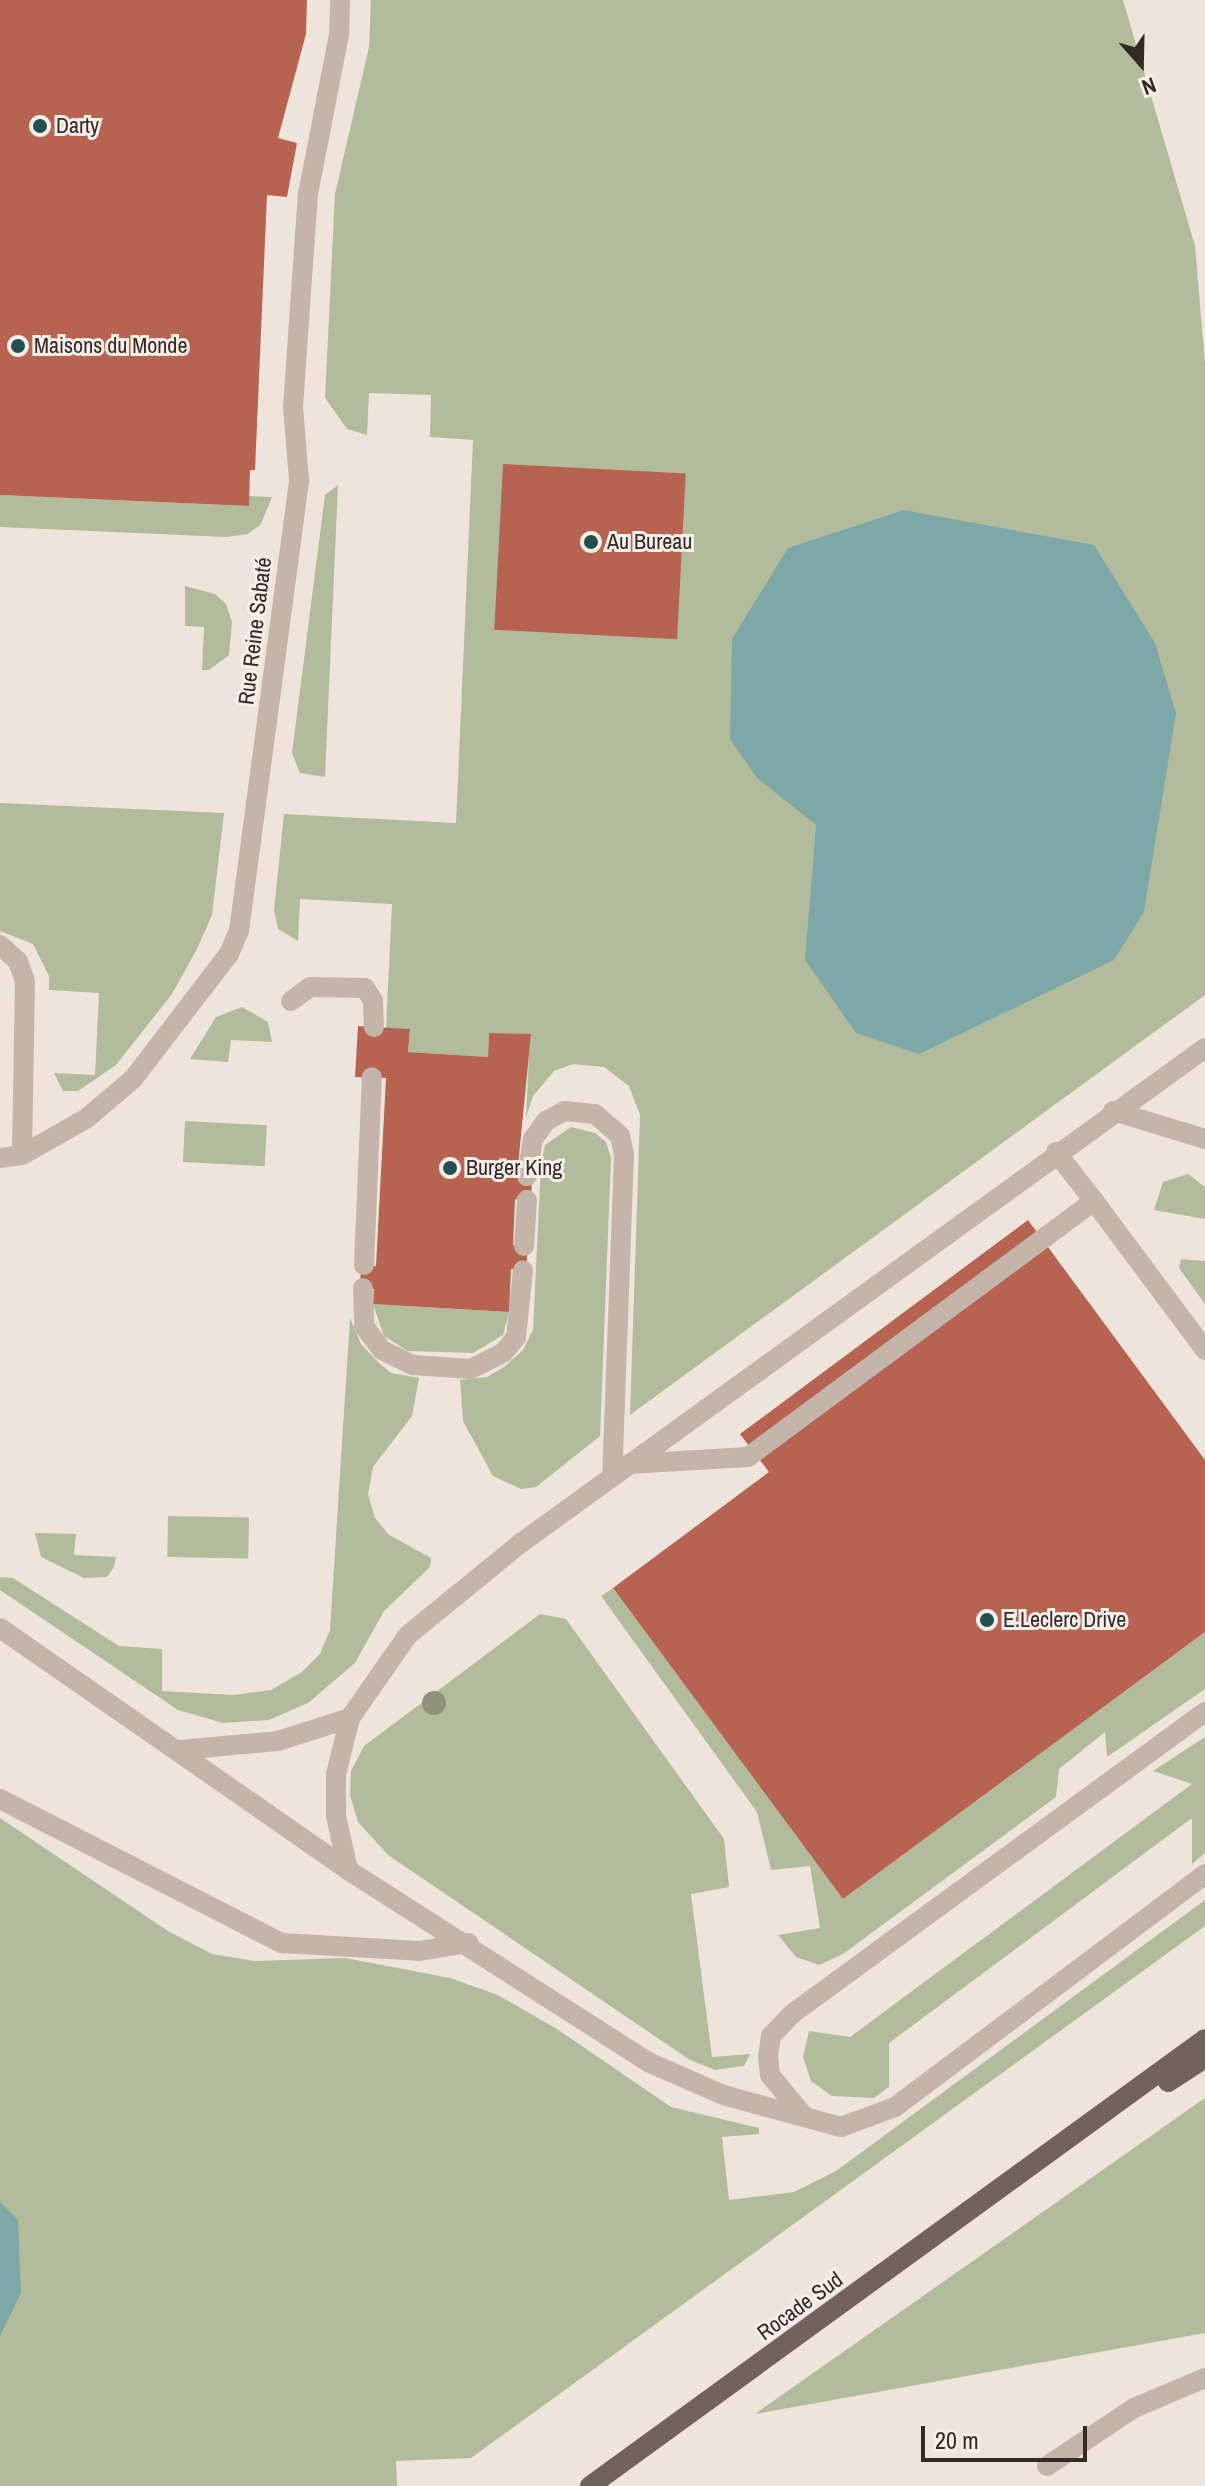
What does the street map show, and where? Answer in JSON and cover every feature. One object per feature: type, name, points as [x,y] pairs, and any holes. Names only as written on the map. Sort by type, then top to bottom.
[{"type":"main road","name":"Rocade Sud","points":[[590,2486],[1037,2166],[1205,2039]]},
{"type":"main road","name":"Rocade Sud","points":[[1037,2166],[1205,2058]]},
{"type":"street","name":"Rue Reine Sabaté","points":[[0,1158],[22,1155],[87,1118],[133,1079],[229,954],[239,931],[299,480],[293,407],[308,194],[339,35],[340,0]]},
{"type":"street","points":[[0,945],[18,961],[25,981],[22,1155]]},
{"type":"street","points":[[291,1001],[310,987],[365,988],[373,1001],[374,1027]]},
{"type":"street","points":[[348,1870],[336,1816],[336,1774],[350,1718],[408,1635],[620,1470],[1056,1152],[1205,1048]]},
{"type":"street","points":[[364,1265],[372,1077]]},
{"type":"street","points":[[527,1176],[533,1139],[546,1121],[565,1111],[595,1114],[620,1136],[624,1155],[620,1470]]},
{"type":"street","points":[[1113,1111],[1205,1139]]},
{"type":"street","points":[[1056,1152],[1205,1350]]},
{"type":"street","points":[[524,1246],[527,1200]]},
{"type":"street","points":[[620,1470],[748,1457],[1094,1201]]},
{"type":"street","points":[[363,1288],[364,1326],[382,1350],[413,1365],[471,1369],[504,1352],[516,1337],[523,1270]]},
{"type":"street","points":[[0,1628],[180,1750],[348,1870],[468,1943],[648,2062],[723,2095],[841,2127],[895,2107],[1205,1874]]},
{"type":"street","points":[[803,2115],[770,2075],[768,2057],[771,2036],[792,2014],[1205,1712]]},
{"type":"street","points":[[180,1750],[278,1741],[350,1718]]},
{"type":"street","points":[[0,1799],[282,1943],[419,1951],[468,1943]]},
{"type":"street","points":[[1047,2466],[1134,2408],[1205,2378]]},
{"type":"green space","points":[[371,0],[1123,0],[1195,246],[1205,363],[1205,995],[630,1415],[640,1115],[629,1086],[604,1067],[573,1064],[554,1071],[533,1096],[526,1118],[530,1035],[489,1033],[488,1057],[408,1052],[410,1029],[386,1028],[392,904],[300,899],[298,941],[278,929],[274,910],[284,814],[456,823],[473,440],[430,437],[431,395],[369,393],[367,435],[347,429],[325,398],[335,194],[369,47]]},
{"type":"green space","points":[[338,485],[325,777],[300,773],[292,753],[325,495]]},
{"type":"green space","points":[[0,495],[248,506],[249,496],[272,497],[261,524],[248,534],[227,537],[0,527]]},
{"type":"green space","points":[[185,586],[215,594],[226,604],[232,622],[229,655],[209,670],[202,670],[204,627],[185,626]]},
{"type":"green space","points":[[0,803],[224,813],[212,915],[197,949],[172,994],[116,1065],[78,1091],[63,1091],[54,1073],[95,1075],[99,993],[49,990],[49,976],[33,944],[0,931]]},
{"type":"green space","points":[[242,1007],[268,1022],[272,1042],[231,1040],[228,1062],[190,1059],[216,1017]]},
{"type":"green space","points":[[185,1121],[267,1125],[265,1166],[183,1162]]},
{"type":"green space","points":[[571,1127],[595,1133],[606,1142],[611,1158],[600,1436],[536,1487],[521,1489],[493,1476],[463,1421],[460,1380],[487,1377],[504,1367],[523,1350],[533,1330],[541,1164],[545,1145]]},
{"type":"green space","points":[[1188,1174],[1205,1187],[1205,1219],[1154,1210],[1163,1182]]},
{"type":"green space","points":[[1181,1259],[1205,1261],[1205,1304],[1179,1268]]},
{"type":"green space","points":[[373,1304],[509,1312],[503,1335],[473,1353],[408,1351],[384,1336]]},
{"type":"green space","points":[[350,1318],[361,1344],[379,1363],[391,1373],[419,1378],[412,1416],[373,1467],[368,1494],[375,1518],[389,1535],[431,1558],[430,1567],[384,1611],[355,1663],[308,1703],[269,1720],[223,1723],[178,1710],[0,1590],[0,1577],[13,1578],[119,1646],[162,1649],[162,1691],[234,1695],[271,1690],[302,1672],[320,1654],[330,1630]]},
{"type":"green space","points":[[168,1516],[249,1517],[248,1558],[167,1557]]},
{"type":"green space","points":[[35,1533],[76,1534],[74,1555],[116,1557],[114,1567],[107,1577],[84,1578],[41,1557]]},
{"type":"green space","points":[[613,1588],[843,1899],[1205,1632],[1205,1689],[1107,1757],[1105,1732],[1059,1769],[1056,1797],[843,1954],[819,1965],[796,1957],[778,1935],[820,1928],[810,1866],[771,1870],[757,1812],[601,1596]]},
{"type":"green space","points":[[540,1614],[566,1619],[724,1839],[729,1887],[691,1894],[712,2057],[750,2054],[744,2066],[715,2070],[690,2060],[388,1855],[358,1822],[350,1795],[351,1771],[364,1746]]},
{"type":"green space","points":[[1205,1737],[1205,1853],[1192,1864],[1192,1818],[889,2043],[889,2087],[874,2098],[832,2096],[811,2081],[803,2057],[809,2031],[850,2037],[1192,1784],[1153,1771]]},
{"type":"green space","points":[[0,1818],[168,1931],[212,1954],[254,1961],[345,1958],[450,1978],[498,1995],[557,2029],[671,2107],[759,2128],[759,2134],[722,2137],[729,2200],[794,2192],[836,2171],[1205,1900],[1205,1926],[471,2458],[396,2461],[397,2486],[0,2486]]},
{"type":"green space","points":[[1205,2098],[1205,2333],[755,2414]]},
{"type":"water","points":[[904,510],[1094,545],[1155,643],[1176,713],[1144,912],[1114,960],[919,1054],[856,1033],[805,960],[816,825],[757,778],[730,739],[732,639],[788,548]]},
{"type":"water","points":[[0,2202],[18,2220],[21,2293],[0,2336]]},
{"type":"building","points":[[0,0],[307,0],[306,34],[278,138],[297,143],[287,197],[267,195],[255,470],[250,470],[249,506],[0,495]]},
{"type":"building","name":"Au Bureau","points":[[503,464],[686,474],[677,639],[494,630]]},
{"type":"building","points":[[358,1026],[410,1029],[408,1052],[488,1057],[489,1033],[531,1034],[517,1176],[532,1177],[531,1201],[515,1199],[513,1245],[528,1246],[526,1270],[511,1269],[509,1312],[373,1304],[374,1289],[360,1288],[361,1265],[376,1266],[386,1078],[355,1077]]},
{"type":"building","points":[[1028,1220],[1205,1460],[1205,1632],[843,1899],[613,1588],[769,1472],[740,1434]]},
{"type":"place","name":"Darty","points":[[40,126]]},
{"type":"place","name":"Maisons du Monde","points":[[18,346]]},
{"type":"place","name":"Au Bureau","points":[[591,542]]},
{"type":"place","name":"Burger King","points":[[450,1168]]},
{"type":"place","name":"E.Leclerc Drive","points":[[987,1620]]}]
